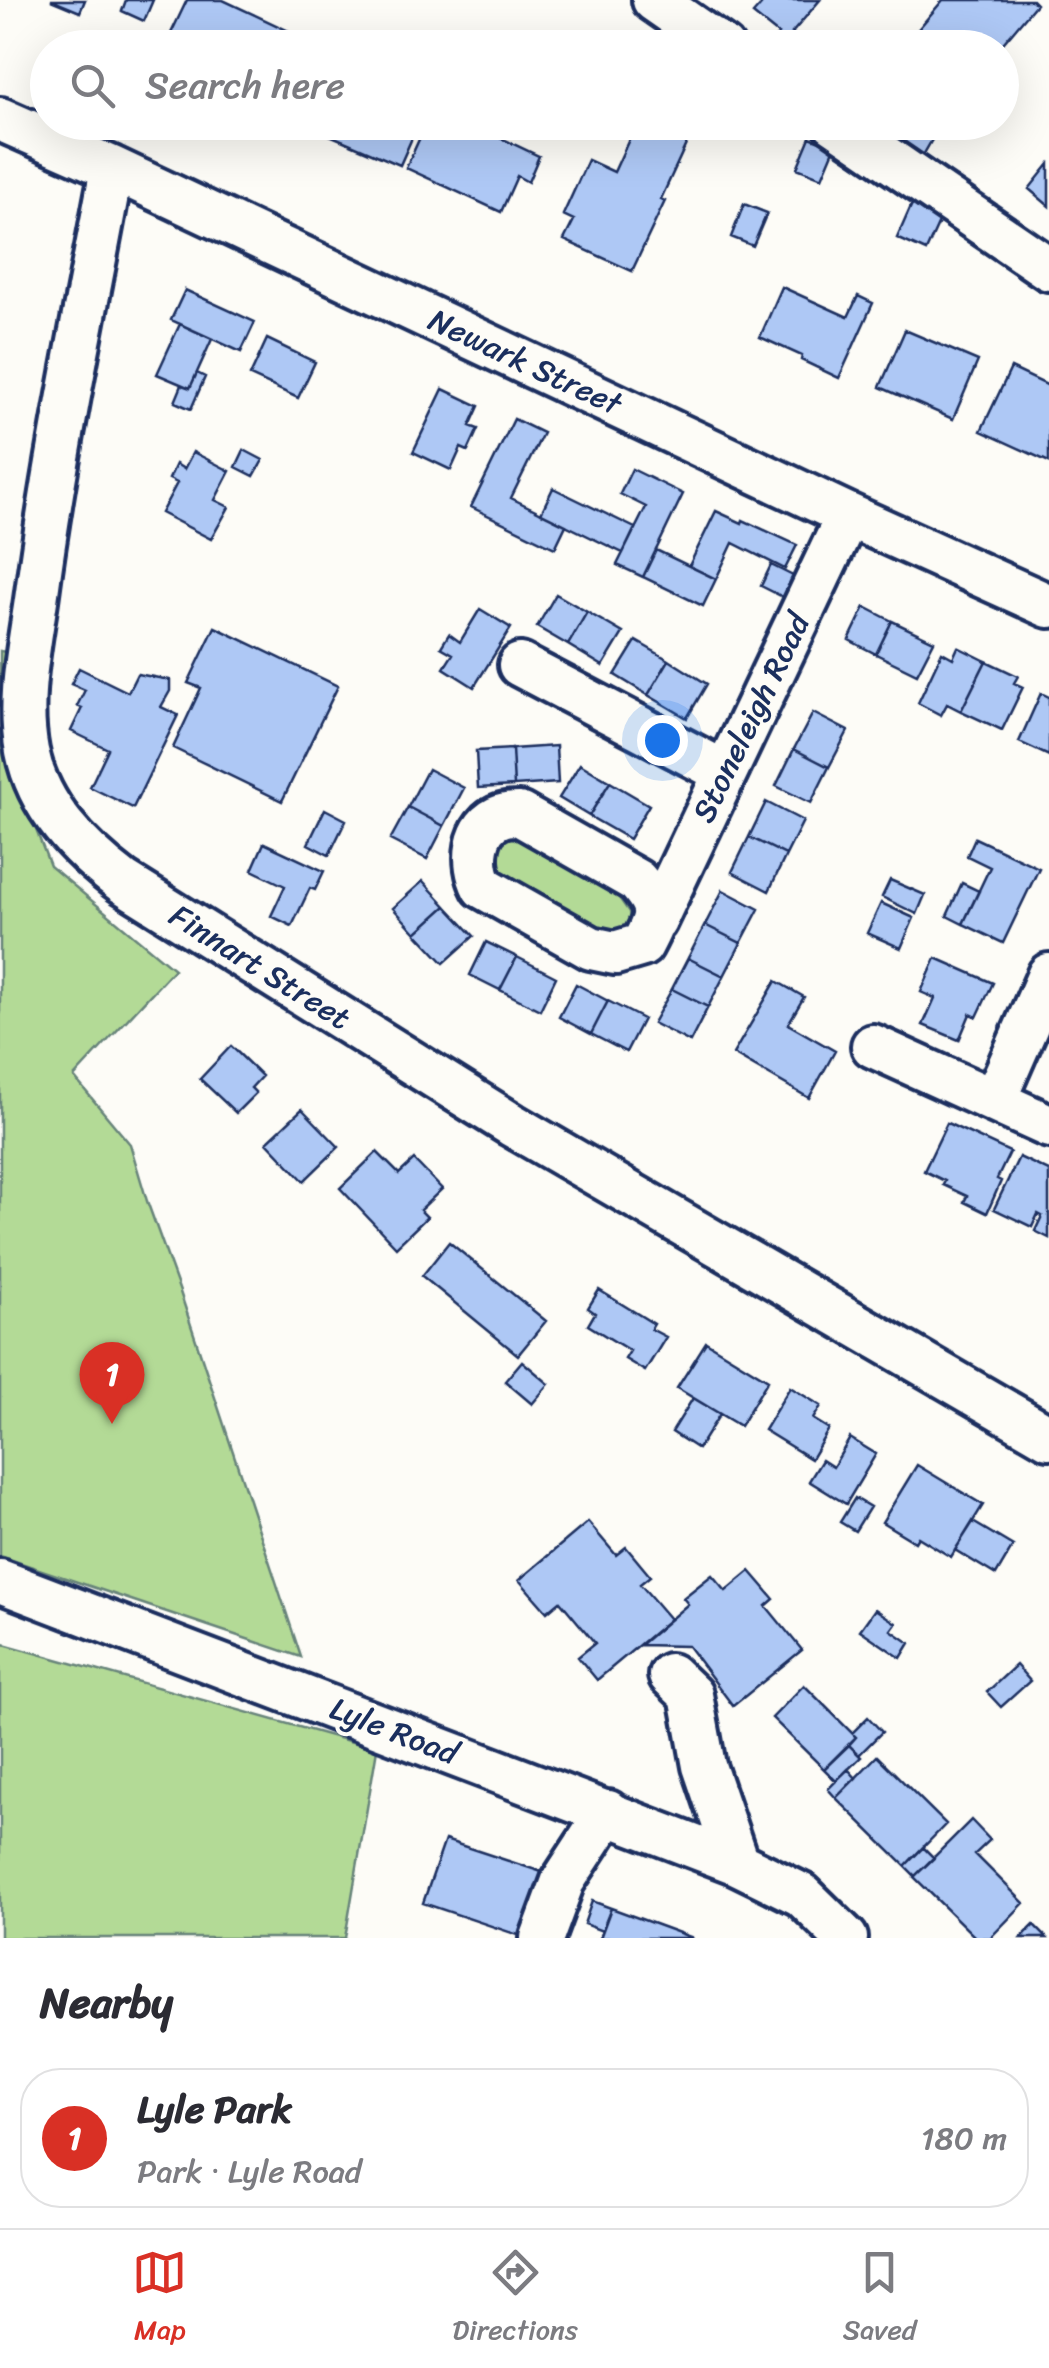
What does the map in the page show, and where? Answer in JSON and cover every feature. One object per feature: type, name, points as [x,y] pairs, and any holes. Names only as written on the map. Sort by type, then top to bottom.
[{"type":"street","points":[[654,0],[698,30]]},
{"type":"street","name":"Newark Street","points":[[0,118],[30,131]]},
{"type":"street","name":"Newark Street","points":[[49,140],[1049,606]]},
{"type":"street","points":[[860,140],[1049,269]]},
{"type":"street","name":"Finnart Street","points":[[112,168],[42,553],[23,696],[27,753],[35,778],[62,826],[100,865],[123,882],[462,1094],[1049,1437]]},
{"type":"street","name":"Stoneleigh Road","points":[[655,921],[848,515]]},
{"type":"street","points":[[520,665],[724,772]]},
{"type":"street","points":[[994,1101],[1049,975]]},
{"type":"street","points":[[873,1046],[1049,1126]]},
{"type":"street","name":"Lyle Road","points":[[0,1581],[737,1864],[802,1895],[846,1938]]},
{"type":"street","points":[[670,1674],[691,1695],[704,1766],[737,1864]]},
{"type":"street","points":[[542,1938],[563,1881],[608,1812]]},
{"type":"green space","points":[[0,651],[6,652],[1,739],[50,866],[174,969],[74,1077],[130,1144],[301,1657],[0,1556]]},
{"type":"green space","points":[[517,833],[617,895],[629,912],[630,922],[621,931],[600,931],[497,870],[497,840]]},
{"type":"green space","points":[[0,1643],[377,1749],[345,1938],[0,1938]]},
{"type":"building","points":[[51,0],[85,0],[80,12]]},
{"type":"building","points":[[126,0],[153,0],[144,21],[122,11]]},
{"type":"building","points":[[187,0],[223,0],[287,30],[173,30]]},
{"type":"building","points":[[755,0],[820,0],[795,30],[773,30],[753,14],[761,5]]},
{"type":"building","points":[[943,0],[1032,0],[1036,4],[1014,30],[918,30]]},
{"type":"building","points":[[341,140],[411,140],[400,165]]},
{"type":"building","points":[[419,140],[505,140],[539,156],[528,182],[517,176],[501,212],[406,168]]},
{"type":"building","points":[[629,140],[688,140],[632,271],[564,240],[574,220],[563,215],[588,160],[614,172]]},
{"type":"building","points":[[809,140],[835,147],[822,178],[797,168]]},
{"type":"building","points":[[881,140],[932,140],[918,164]]},
{"type":"building","points":[[1049,164],[1049,206],[1029,189]]},
{"type":"building","points":[[744,204],[767,213],[753,246],[731,237]]},
{"type":"building","points":[[912,204],[941,218],[926,251],[897,238]]},
{"type":"building","points":[[782,287],[848,317],[858,296],[873,303],[839,378],[760,337]]},
{"type":"building","points":[[185,290],[255,322],[241,352],[171,320]]},
{"type":"building","points":[[180,324],[212,339],[190,388],[157,374]]},
{"type":"building","points":[[905,330],[978,361],[953,419],[880,387]]},
{"type":"building","points":[[267,339],[315,362],[298,398],[250,376]]},
{"type":"building","points":[[1011,368],[1049,386],[1049,462],[981,431]]},
{"type":"building","points":[[197,373],[205,377],[191,409],[175,402],[182,385],[190,388]]},
{"type":"building","points":[[443,389],[479,406],[470,426],[478,429],[468,451],[461,448],[451,470],[413,452]]},
{"type":"building","points":[[514,419],[543,433],[511,498],[566,525],[555,548],[471,507]]},
{"type":"building","points":[[244,450],[263,460],[254,476],[236,467]]},
{"type":"building","points":[[193,452],[230,471],[215,500],[229,507],[211,539],[161,513],[177,483],[169,479],[176,464],[184,469]]},
{"type":"building","points":[[632,469],[683,494],[643,577],[617,565],[646,507],[620,494]]},
{"type":"building","points":[[553,488],[635,528],[623,553],[541,513]]},
{"type":"building","points":[[716,511],[797,545],[785,569],[733,543],[716,579],[689,566]]},
{"type":"building","points":[[656,550],[716,579],[703,606],[643,577]]},
{"type":"building","points":[[771,565],[795,577],[785,598],[761,586]]},
{"type":"building","points":[[556,594],[587,612],[568,645],[537,627]]},
{"type":"building","points":[[865,607],[892,621],[876,654],[849,640]]},
{"type":"building","points":[[480,609],[511,628],[474,687],[444,668],[453,654],[441,647],[449,634],[460,642]]},
{"type":"building","points":[[587,612],[623,633],[603,666],[568,645]]},
{"type":"building","points":[[892,621],[934,641],[917,674],[876,654]]},
{"type":"building","points":[[215,627],[338,686],[282,801],[173,748],[201,688],[188,683]]},
{"type":"building","points":[[636,641],[669,660],[648,695],[615,675]]},
{"type":"building","points":[[958,647],[986,661],[961,711],[947,704],[941,715],[918,703],[942,652],[953,658]]},
{"type":"building","points":[[669,660],[707,684],[687,718],[648,695]]},
{"type":"building","points":[[986,661],[1018,676],[1014,683],[1023,687],[1002,730],[961,711]]},
{"type":"building","points":[[79,668],[128,692],[137,674],[170,680],[170,691],[161,707],[178,715],[133,808],[90,787],[108,749],[71,731],[85,690],[71,684]]},
{"type":"building","points":[[1041,693],[1049,697],[1049,756],[1019,742]]},
{"type":"building","points":[[813,713],[848,731],[829,767],[794,749]]},
{"type":"building","points":[[556,746],[558,783],[514,786],[512,749]]},
{"type":"building","points":[[512,749],[514,786],[478,788],[476,751]]},
{"type":"building","points":[[794,749],[829,767],[811,803],[776,786]]},
{"type":"building","points":[[580,764],[610,782],[589,816],[559,798]]},
{"type":"building","points":[[428,769],[464,788],[444,826],[408,807]]},
{"type":"building","points":[[610,782],[649,805],[629,839],[589,816]]},
{"type":"building","points":[[766,802],[803,821],[786,855],[749,837]]},
{"type":"building","points":[[408,807],[444,826],[427,859],[390,840]]},
{"type":"building","points":[[325,809],[346,820],[329,855],[308,844]]},
{"type":"building","points":[[749,837],[786,855],[769,891],[732,872]]},
{"type":"building","points":[[975,838],[1039,868],[1003,943],[963,924],[990,867],[967,856]]},
{"type":"building","points":[[264,843],[324,871],[315,890],[310,888],[292,926],[271,916],[285,886],[252,870]]},
{"type":"building","points":[[890,880],[925,895],[917,914],[882,897]]},
{"type":"building","points":[[423,881],[446,906],[416,933],[393,908]]},
{"type":"building","points":[[962,883],[979,891],[963,924],[947,916]]},
{"type":"building","points":[[723,890],[759,909],[741,943],[705,925]]},
{"type":"building","points":[[881,903],[914,918],[901,948],[867,933]]},
{"type":"building","points":[[446,906],[474,936],[444,963],[416,933]]},
{"type":"building","points":[[705,925],[741,943],[724,976],[688,958]]},
{"type":"building","points":[[486,942],[517,957],[500,990],[470,975]]},
{"type":"building","points":[[517,957],[556,977],[540,1010],[500,990]]},
{"type":"building","points":[[688,958],[724,976],[708,1007],[672,989]]},
{"type":"building","points":[[936,958],[993,983],[977,1017],[970,1014],[959,1040],[923,1025],[935,998],[921,992]]},
{"type":"building","points":[[776,981],[804,997],[788,1024],[835,1051],[809,1098],[733,1054]]},
{"type":"building","points":[[576,984],[608,1001],[591,1034],[559,1017]]},
{"type":"building","points":[[672,989],[708,1007],[690,1042],[653,1023]]},
{"type":"building","points":[[608,1001],[643,1019],[626,1052],[591,1034]]},
{"type":"building","points":[[231,1046],[262,1076],[251,1088],[256,1093],[236,1113],[200,1079]]},
{"type":"building","points":[[302,1109],[339,1147],[304,1181],[267,1142]]},
{"type":"building","points":[[947,1123],[1010,1152],[987,1213],[964,1202],[967,1196],[924,1171]]},
{"type":"building","points":[[377,1152],[399,1174],[414,1160],[442,1189],[420,1210],[427,1217],[396,1247],[340,1188]]},
{"type":"building","points":[[1019,1157],[1049,1171],[1049,1238],[1035,1231],[1042,1216],[1038,1214],[1032,1227],[994,1209]]},
{"type":"building","points":[[449,1242],[546,1321],[518,1355],[422,1276]]},
{"type":"building","points":[[599,1290],[654,1324],[651,1329],[666,1337],[645,1371],[625,1359],[630,1351],[588,1325],[595,1313],[588,1308]]},
{"type":"building","points":[[706,1342],[768,1380],[740,1426],[677,1388]]},
{"type":"building","points":[[522,1361],[549,1384],[532,1404],[505,1381]]},
{"type":"building","points":[[790,1387],[821,1406],[813,1419],[829,1429],[811,1459],[764,1430]]},
{"type":"building","points":[[693,1398],[720,1414],[698,1449],[672,1432]]},
{"type":"building","points":[[850,1438],[876,1454],[846,1504],[809,1481],[822,1460],[833,1467]]},
{"type":"building","points":[[917,1465],[983,1505],[951,1557],[882,1522]]},
{"type":"building","points":[[855,1498],[870,1507],[855,1531],[840,1522]]},
{"type":"building","points":[[588,1522],[616,1555],[626,1547],[650,1576],[640,1584],[670,1619],[597,1680],[578,1657],[595,1643],[560,1601],[547,1612],[519,1580]]},
{"type":"building","points":[[973,1522],[1013,1546],[996,1575],[955,1550]]},
{"type":"building","points":[[750,1571],[774,1599],[766,1606],[802,1650],[733,1706],[688,1646],[640,1645],[688,1604],[683,1598],[712,1575],[726,1591]]},
{"type":"building","points":[[875,1609],[896,1623],[891,1630],[910,1643],[901,1658],[860,1630]]},
{"type":"building","points":[[1016,1665],[1030,1681],[1001,1707],[987,1692]]},
{"type":"building","points":[[804,1685],[856,1737],[824,1769],[772,1718]]},
{"type":"building","points":[[868,1717],[882,1732],[859,1755],[849,1745],[856,1737],[852,1733]]},
{"type":"building","points":[[849,1745],[861,1757],[836,1781],[824,1769]]},
{"type":"building","points":[[877,1756],[946,1824],[905,1866],[836,1798]]},
{"type":"building","points":[[848,1769],[856,1778],[836,1798],[828,1789]]},
{"type":"building","points":[[971,1820],[990,1840],[975,1854],[1024,1903],[990,1938],[976,1938],[914,1877]]},
{"type":"building","points":[[445,1840],[548,1874],[527,1938],[423,1903]]},
{"type":"building","points":[[923,1847],[934,1858],[915,1876],[905,1866]]},
{"type":"building","points":[[592,1901],[611,1908],[602,1931],[584,1924]]},
{"type":"building","points":[[611,1908],[693,1938],[600,1938]]},
{"type":"building","points":[[1034,1925],[1047,1938],[1021,1938]]},
{"type":"place","name":"Lyle Park","points":[[112,1424]]}]
